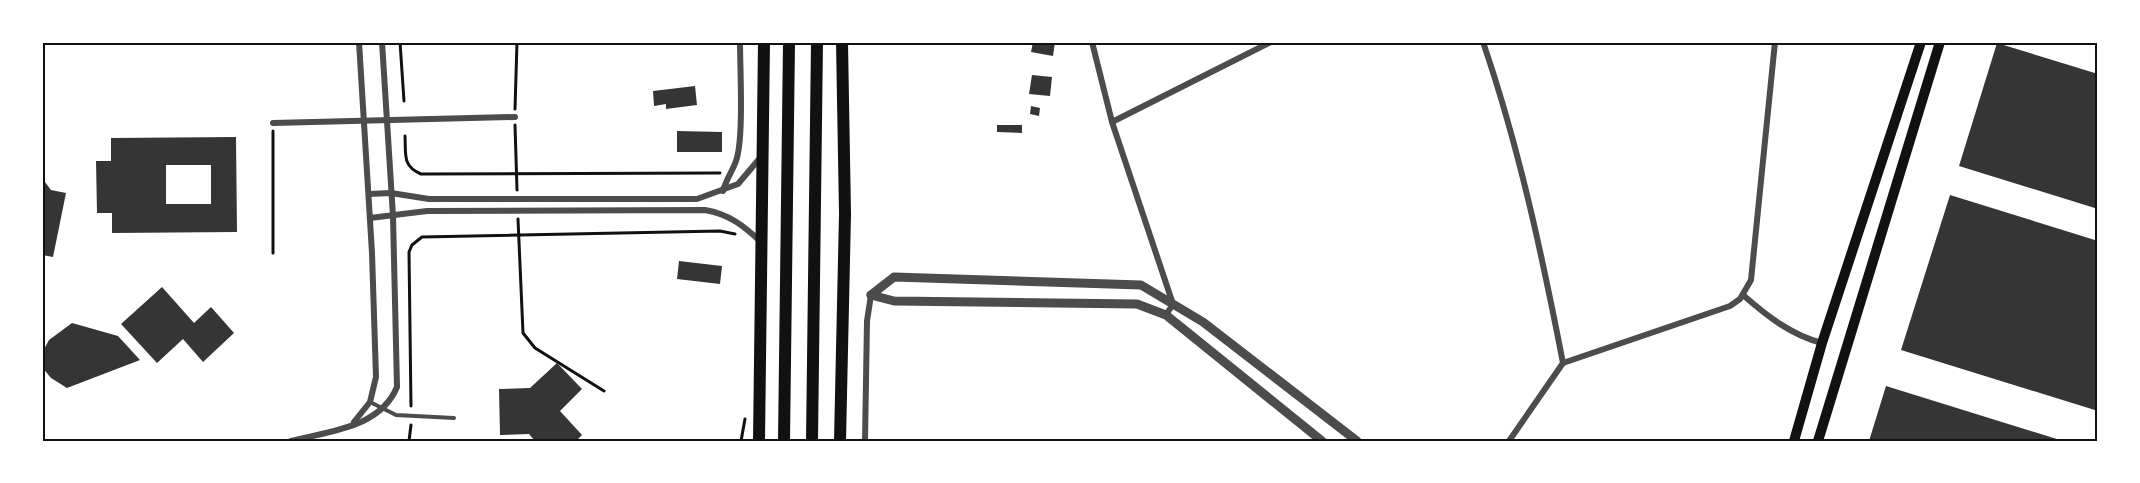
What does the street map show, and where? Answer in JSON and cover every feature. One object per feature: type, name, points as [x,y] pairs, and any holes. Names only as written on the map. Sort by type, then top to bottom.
[{"type":"highway","points":[[759,441],[764,42]]},
{"type":"highway","points":[[784,441],[789,42]]},
{"type":"highway","points":[[813,441],[817,42]]},
{"type":"highway","points":[[840,441],[845,214],[842,42]]},
{"type":"main road","points":[[1794,441],[1822,344],[1922,42]]},
{"type":"main road","points":[[1818,441],[1940,42]]},
{"type":"street","points":[[348,426],[370,402],[376,377],[369,194],[359,42]]},
{"type":"street","points":[[291,441],[373,417],[382,410],[397,387],[393,216],[382,42]]},
{"type":"street","points":[[723,191],[728,174],[736,161],[739,144],[740,42]]},
{"type":"street","points":[[1092,42],[1112,122],[1173,304]]},
{"type":"street","points":[[1112,122],[1271,42]]},
{"type":"street","points":[[1483,42],[1501,94],[1536,227],[1563,363]]},
{"type":"street","points":[[1509,441],[1563,363],[1730,306],[1743,295],[1751,280],[1775,42]]},
{"type":"street","points":[[273,123],[515,117]]},
{"type":"street","points":[[369,194],[391,193],[429,199],[697,199],[738,184],[762,155]]},
{"type":"street","points":[[370,218],[426,211],[705,210],[729,217],[748,230],[761,243]]},
{"type":"street","points":[[865,441],[867,321],[871,295],[894,277],[1141,285],[1203,322],[1357,441]]},
{"type":"street","points":[[871,295],[894,301],[1137,304],[1166,315],[1322,441]]},
{"type":"street","points":[[1743,295],[1762,312],[1801,338],[1822,344]]},
{"type":"street","points":[[1166,315],[1173,304]]},
{"type":"lane","points":[[370,402],[382,410],[411,416],[453,418]]},
{"type":"path","points":[[400,42],[404,101]]},
{"type":"path","points":[[273,123],[273,253]]},
{"type":"path","points":[[405,136],[405,161],[413,171],[421,174],[714,172],[728,174]]},
{"type":"path","points":[[410,441],[409,252],[412,245],[422,237],[720,231],[736,234],[741,239]]},
{"type":"path","points":[[519,235],[524,333],[527,340],[535,348],[604,391]]},
{"type":"path","points":[[741,441],[747,413]]},
{"type":"building","points":[[1033,42],[1055,42],[1053,56],[1031,52]]},
{"type":"building","points":[[1997,43],[2098,74],[2098,209],[1959,166]]},
{"type":"building","points":[[1032,75],[1052,77],[1050,96],[1029,94]]},
{"type":"building","points":[[695,86],[697,105],[666,109],[666,104],[654,106],[653,91]]},
{"type":"building","points":[[1031,106],[1040,108],[1039,116],[1030,114]]},
{"type":"building","points":[[997,125],[1022,125],[1022,133],[997,132]]},
{"type":"building","points":[[677,131],[722,132],[722,152],[677,152]]},
{"type":"building","points":[[236,137],[237,232],[112,233],[112,213],[97,213],[96,161],[111,161],[111,138]],"holes":[[[166,165],[211,165],[211,204],[166,204]]]},
{"type":"building","points":[[42,178],[51,190],[66,193],[53,257],[42,255]]},
{"type":"building","points":[[1950,195],[2098,241],[2098,411],[1901,350]]},
{"type":"building","points":[[679,261],[722,266],[720,284],[677,279]]},
{"type":"building","points":[[162,287],[194,323],[211,307],[234,333],[203,362],[183,339],[157,363],[121,324]]},
{"type":"building","points":[[72,323],[118,336],[140,360],[67,388],[51,378],[42,367],[42,353],[49,340]]},
{"type":"building","points":[[557,363],[582,389],[560,411],[582,435],[576,441],[535,441],[529,434],[500,435],[499,389],[530,388]]},
{"type":"building","points":[[1886,386],[2060,440],[2060,441],[1869,441]]}]
